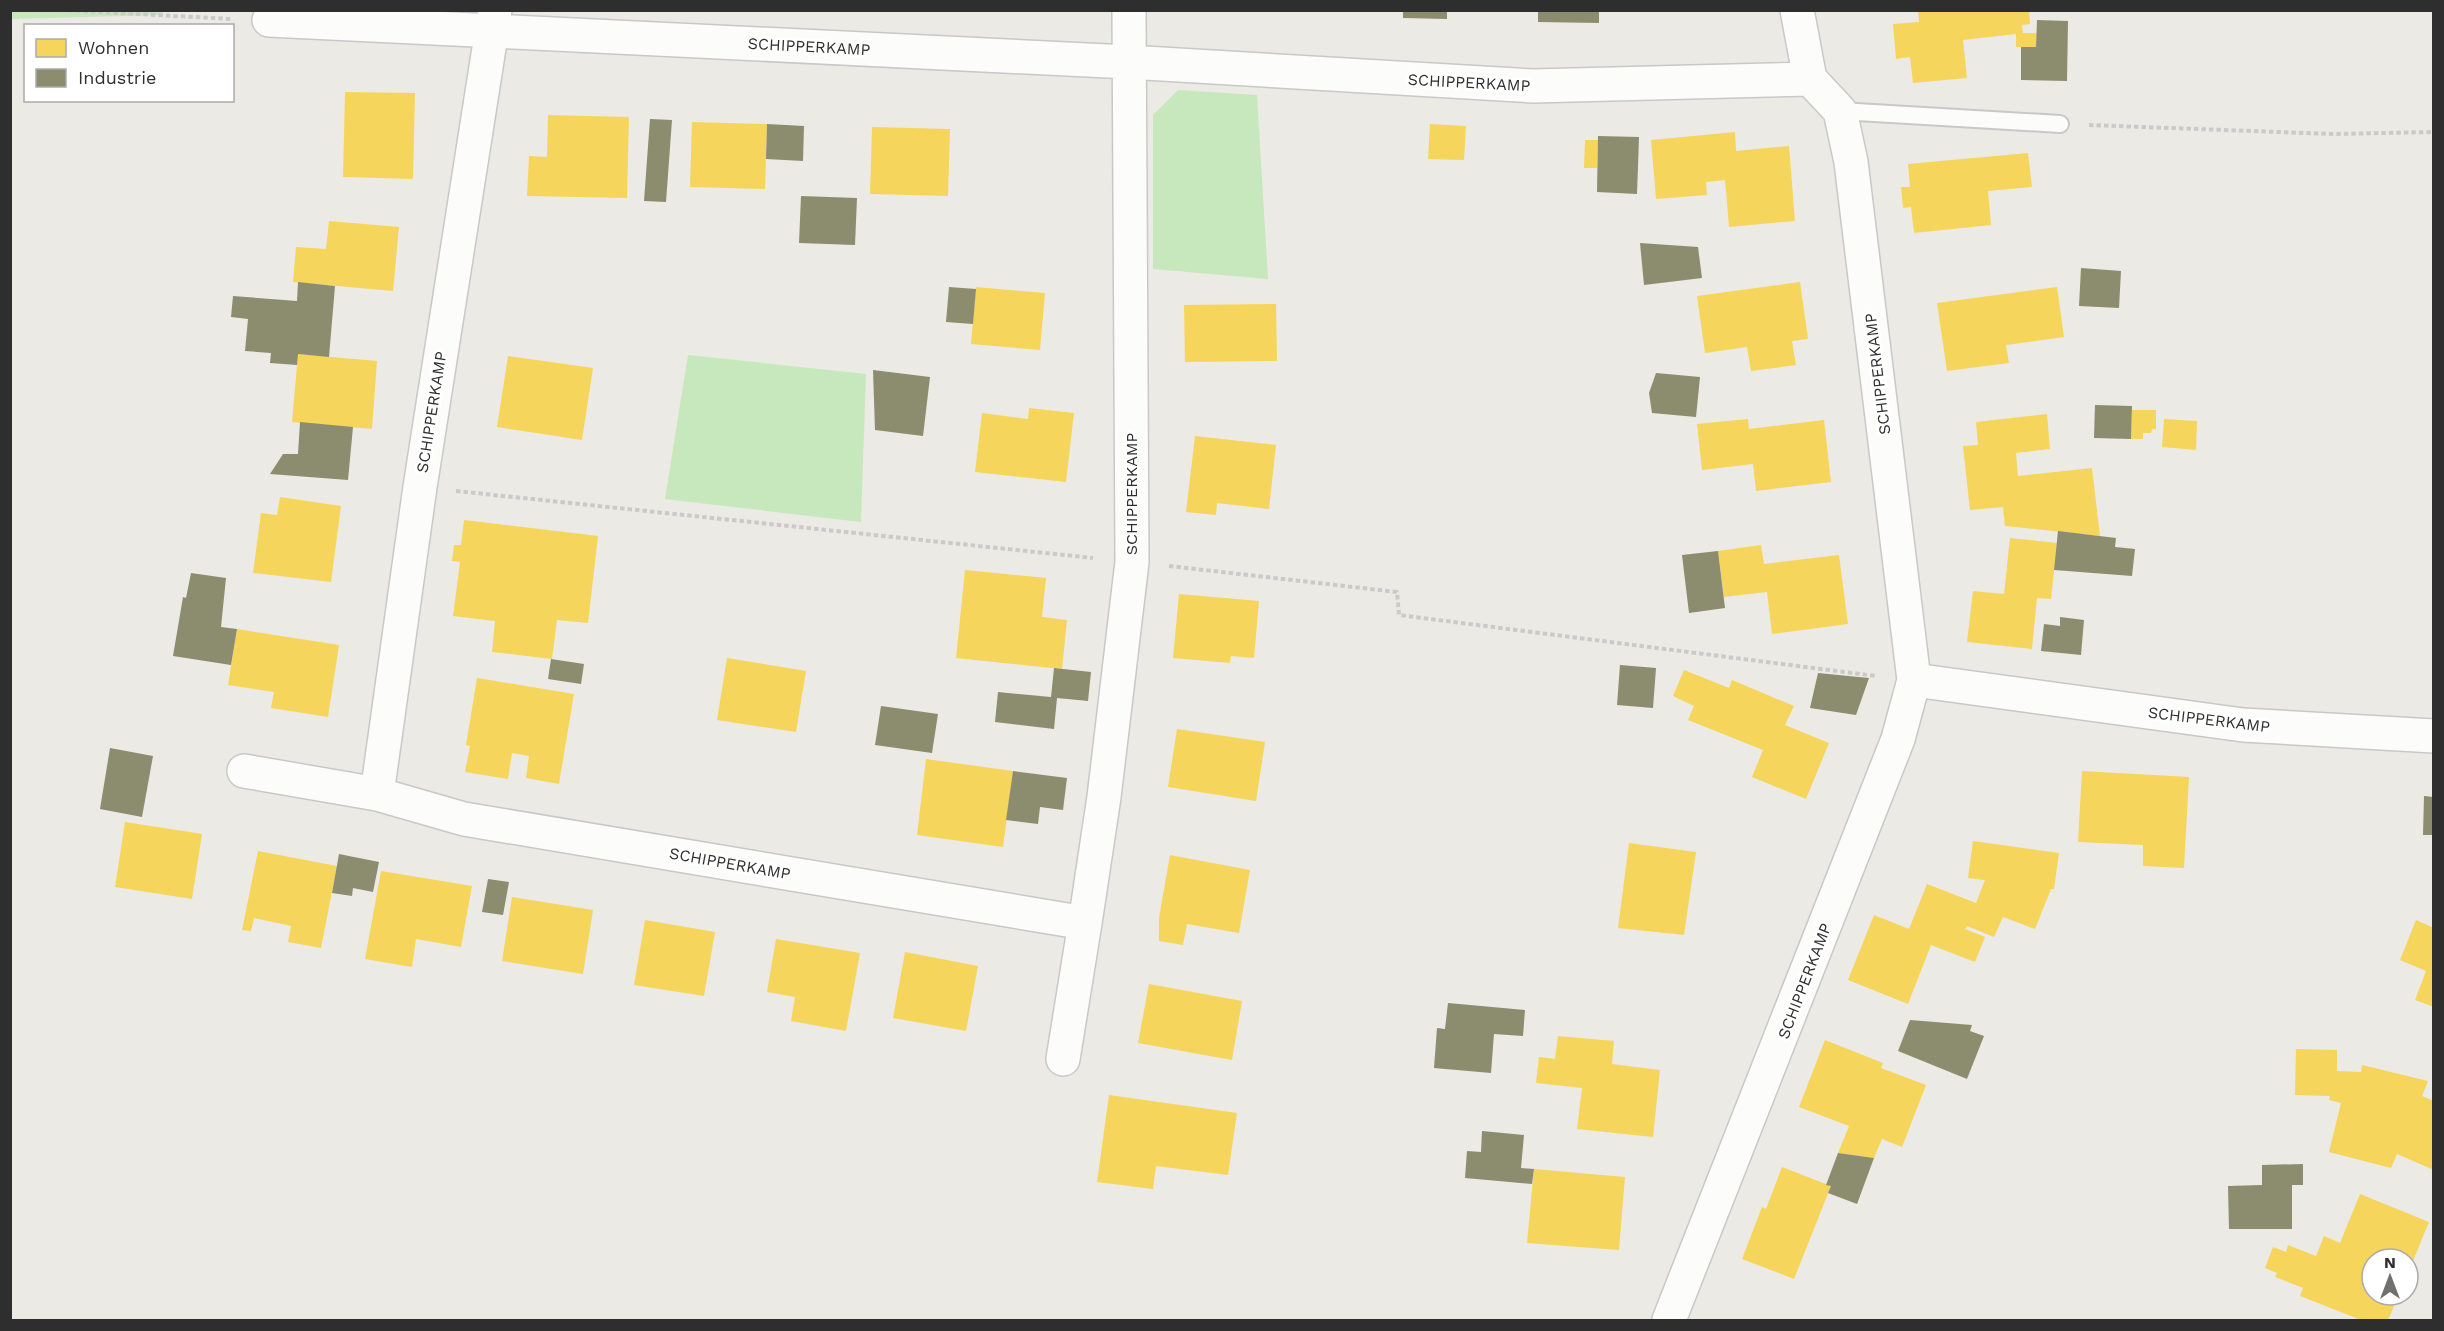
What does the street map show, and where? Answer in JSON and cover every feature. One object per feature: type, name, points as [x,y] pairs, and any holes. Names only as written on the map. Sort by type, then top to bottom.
[{"type":"street","name":"SCHIPPERKAMP","points":[[1063,1059],[1104,797],[1132,562],[1129,10]]},
{"type":"street","points":[[1797,10],[1810,79],[1840,111]]},
{"type":"street","name":"SCHIPPERKAMP","points":[[269,20],[492,20],[1533,86],[1810,79]]},
{"type":"street","name":"SCHIPPERKAMP","points":[[377,794],[420,487],[492,20]]},
{"type":"street","name":"SCHIPPERKAMP","points":[[1669,1320],[1687,1280],[1898,739],[1914,680],[1851,162],[1840,111]]},
{"type":"street","name":"SCHIPPERKAMP","points":[[1914,680],[2243,725],[2433,736]]},
{"type":"street","name":"SCHIPPERKAMP","points":[[244,771],[377,794],[464,819],[1085,923]]},
{"type":"lane","points":[[1840,111],[2060,124]]},
{"type":"path","points":[[62,10],[269,20]]},
{"type":"path","points":[[2060,124],[2333,134],[2433,132]]},
{"type":"green space","points":[[11,10],[163,11],[161,15],[11,19]]},
{"type":"green space","points":[[1178,90],[1257,95],[1268,279],[1153,269],[1153,115]]},
{"type":"green space","points":[[688,355],[866,374],[861,522],[665,499]]},
{"type":"building: Wohnen","points":[[1918,10],[2029,10],[2030,24],[2022,25],[2023,33],[2037,33],[2036,47],[2016,47],[2016,34],[1963,40],[1967,78],[1913,83],[1910,57],[1896,59],[1893,24],[1919,22]]},
{"type":"building: Wohnen","points":[[345,92],[415,93],[413,179],[343,177]]},
{"type":"building: Wohnen","points":[[548,115],[629,117],[627,198],[527,196],[529,156],[547,157]]},
{"type":"building: Wohnen","points":[[692,122],[767,124],[765,189],[690,187]]},
{"type":"building: Wohnen","points":[[1430,124],[1466,126],[1464,160],[1428,159]]},
{"type":"building: Wohnen","points":[[872,127],[950,129],[948,196],[870,194]]},
{"type":"building: Wohnen","points":[[1735,132],[1736,151],[1789,146],[1795,221],[1729,227],[1725,180],[1706,182],[1707,195],[1656,199],[1651,140]]},
{"type":"building: Wohnen","points":[[1585,140],[1598,140],[1597,168],[1584,168]]},
{"type":"building: Wohnen","points":[[2028,153],[2032,187],[1988,191],[1991,225],[1914,233],[1911,207],[1903,208],[1901,187],[1910,187],[1908,164]]},
{"type":"building: Wohnen","points":[[329,221],[399,227],[393,291],[293,282],[296,247],[326,249]]},
{"type":"building: Wohnen","points":[[1800,282],[1808,339],[1792,341],[1796,365],[1751,371],[1747,347],[1705,353],[1697,296]]},
{"type":"building: Wohnen","points":[[976,287],[1045,293],[1040,350],[971,344]]},
{"type":"building: Wohnen","points":[[2057,287],[2064,337],[2006,345],[2009,363],[1947,371],[1937,303]]},
{"type":"building: Wohnen","points":[[1276,304],[1277,361],[1185,362],[1184,305]]},
{"type":"building: Wohnen","points":[[298,354],[377,361],[372,429],[292,422]]},
{"type":"building: Wohnen","points":[[508,356],[593,368],[582,440],[497,427]]},
{"type":"building: Wohnen","points":[[1029,408],[1074,413],[1066,482],[975,472],[982,413],[1028,419]]},
{"type":"building: Wohnen","points":[[2132,410],[2156,410],[2156,429],[2152,429],[2151,433],[2143,433],[2143,439],[2131,439]]},
{"type":"building: Wohnen","points":[[2047,414],[2050,449],[2016,453],[2018,476],[2092,468],[2100,536],[2005,526],[2003,507],[1970,510],[1963,446],[1978,445],[1976,422]]},
{"type":"building: Wohnen","points":[[1748,419],[1749,429],[1824,420],[1831,482],[1756,491],[1753,464],[1702,470],[1697,424]]},
{"type":"building: Wohnen","points":[[2164,419],[2197,421],[2196,450],[2162,447]]},
{"type":"building: Wohnen","points":[[1195,436],[1276,445],[1269,509],[1217,503],[1216,515],[1186,512]]},
{"type":"building: Wohnen","points":[[280,497],[341,506],[331,582],[253,573],[261,513],[277,515]]},
{"type":"building: Wohnen","points":[[464,520],[598,536],[588,623],[557,620],[552,659],[492,652],[495,621],[453,616],[460,562],[452,561],[454,545],[461,545]]},
{"type":"building: Wohnen","points":[[2010,538],[2057,543],[2051,599],[2037,598],[2032,649],[1967,642],[1973,591],[2004,594]]},
{"type":"building: Wohnen","points":[[1761,545],[1764,564],[1839,555],[1848,624],[1772,634],[1767,592],[1724,597],[1718,551]]},
{"type":"building: Wohnen","points":[[965,570],[1046,578],[1042,617],[1067,620],[1062,669],[956,658]]},
{"type":"building: Wohnen","points":[[1179,594],[1259,601],[1254,658],[1231,656],[1230,663],[1173,658]]},
{"type":"building: Wohnen","points":[[237,629],[339,645],[328,717],[271,708],[274,692],[228,685]]},
{"type":"building: Wohnen","points":[[727,658],[806,671],[796,732],[717,720]]},
{"type":"building: Wohnen","points":[[1684,670],[1729,688],[1732,680],[1794,706],[1785,725],[1829,743],[1806,799],[1752,777],[1763,750],[1688,720],[1694,706],[1673,696]]},
{"type":"building: Wohnen","points":[[477,678],[574,694],[559,784],[526,778],[529,756],[512,753],[508,779],[465,772],[470,746],[466,745]]},
{"type":"building: Wohnen","points":[[1177,729],[1265,742],[1256,801],[1168,787]]},
{"type":"building: Wohnen","points":[[926,759],[1013,771],[1003,847],[917,835]]},
{"type":"building: Wohnen","points":[[2082,771],[2189,777],[2184,868],[2143,866],[2143,845],[2078,842]]},
{"type":"building: Wohnen","points":[[125,822],[202,834],[192,899],[115,887]]},
{"type":"building: Wohnen","points":[[1973,841],[2059,853],[2054,889],[2051,889],[2035,929],[2003,917],[1994,937],[1967,926],[1965,929],[1985,937],[1975,962],[1931,945],[1908,1004],[1848,980],[1874,915],[1909,929],[1927,884],[1976,903],[1985,880],[1968,878]]},
{"type":"building: Wohnen","points":[[1629,843],[1696,852],[1684,935],[1618,928]]},
{"type":"building: Wohnen","points":[[258,851],[337,866],[321,948],[288,942],[291,926],[254,918],[251,931],[242,930]]},
{"type":"building: Wohnen","points":[[1170,855],[1250,870],[1239,933],[1187,924],[1183,945],[1159,941],[1159,918]]},
{"type":"building: Wohnen","points":[[381,871],[472,886],[461,947],[416,939],[412,967],[365,959]]},
{"type":"building: Wohnen","points":[[512,897],[593,910],[583,974],[502,961]]},
{"type":"building: Wohnen","points":[[645,920],[715,932],[704,996],[634,985]]},
{"type":"building: Wohnen","points":[[2416,920],[2434,928],[2434,1007],[2415,1000],[2426,971],[2400,960]]},
{"type":"building: Wohnen","points":[[776,939],[860,953],[846,1031],[791,1021],[795,997],[767,992]]},
{"type":"building: Wohnen","points":[[905,952],[978,966],[966,1031],[893,1018]]},
{"type":"building: Wohnen","points":[[1149,984],[1242,1001],[1232,1060],[1138,1043]]},
{"type":"building: Wohnen","points":[[1558,1036],[1614,1041],[1612,1064],[1660,1070],[1653,1137],[1577,1129],[1582,1088],[1536,1083],[1539,1057],[1555,1059]]},
{"type":"building: Wohnen","points":[[1825,1040],[1883,1063],[1881,1068],[1926,1085],[1902,1147],[1882,1139],[1874,1158],[1838,1153],[1849,1126],[1799,1107]]},
{"type":"building: Wohnen","points":[[2296,1049],[2337,1050],[2337,1071],[2361,1072],[2362,1065],[2428,1081],[2422,1096],[2434,1101],[2434,1170],[2397,1154],[2391,1168],[2329,1152],[2341,1103],[2329,1100],[2330,1096],[2295,1095]]},
{"type":"building: Wohnen","points":[[1109,1095],[1237,1113],[1228,1175],[1156,1166],[1153,1189],[1097,1182]]},
{"type":"building: Wohnen","points":[[1782,1167],[1831,1186],[1794,1279],[1742,1259],[1762,1207],[1766,1209]]},
{"type":"building: Wohnen","points":[[1534,1169],[1625,1177],[1619,1250],[1527,1243]]},
{"type":"building: Wohnen","points":[[2360,1194],[2429,1222],[2419,1247],[2360,1247],[2360,1307],[2394,1307],[2388,1320],[2361,1320],[2300,1296],[2303,1288],[2275,1277],[2277,1273],[2265,1268],[2273,1247],[2286,1252],[2288,1245],[2316,1256],[2324,1236],[2340,1243]]},
{"type":"building: Industrie","points":[[1403,10],[1447,10],[1447,19],[1403,18]]},
{"type":"building: Industrie","points":[[1538,10],[1599,10],[1599,23],[1538,22]]},
{"type":"building: Industrie","points":[[2037,20],[2068,21],[2067,81],[2021,80],[2021,47],[2036,47]]},
{"type":"building: Industrie","points":[[650,119],[672,120],[666,202],[644,201]]},
{"type":"building: Industrie","points":[[767,124],[804,126],[803,161],[766,159]]},
{"type":"building: Industrie","points":[[1598,136],[1639,137],[1637,194],[1597,192]]},
{"type":"building: Industrie","points":[[801,196],[857,198],[855,245],[799,243]]},
{"type":"building: Industrie","points":[[1640,243],[1698,247],[1702,278],[1644,285]]},
{"type":"building: Industrie","points":[[2081,268],[2121,271],[2119,308],[2079,306]]},
{"type":"building: Industrie","points":[[298,282],[335,286],[329,357],[298,354],[297,365],[270,363],[271,353],[245,351],[248,319],[231,317],[233,296],[297,301]]},
{"type":"building: Industrie","points":[[949,287],[976,289],[973,324],[946,322]]},
{"type":"building: Industrie","points":[[873,370],[930,377],[923,436],[875,430]]},
{"type":"building: Industrie","points":[[1656,373],[1700,377],[1696,417],[1652,413],[1649,393]]},
{"type":"building: Industrie","points":[[2095,405],[2132,406],[2131,439],[2094,438]]},
{"type":"building: Industrie","points":[[300,422],[353,427],[348,480],[270,474],[283,454],[298,454]]},
{"type":"building: Industrie","points":[[2058,531],[2116,538],[2115,547],[2135,549],[2132,576],[2054,570]]},
{"type":"building: Industrie","points":[[1718,551],[1725,608],[1689,613],[1682,555]]},
{"type":"building: Industrie","points":[[191,573],[226,578],[221,627],[237,629],[231,665],[173,656],[183,597],[186,598]]},
{"type":"building: Industrie","points":[[2060,617],[2084,620],[2081,655],[2041,651],[2044,624],[2060,626]]},
{"type":"building: Industrie","points":[[551,659],[584,664],[581,684],[548,679]]},
{"type":"building: Industrie","points":[[1620,665],[1656,668],[1653,708],[1617,705]]},
{"type":"building: Industrie","points":[[1054,668],[1091,672],[1088,701],[1057,698],[1054,729],[995,722],[998,692],[1051,697]]},
{"type":"building: Industrie","points":[[1818,673],[1869,678],[1856,715],[1810,708]]},
{"type":"building: Industrie","points":[[881,706],[938,714],[932,753],[875,745]]},
{"type":"building: Industrie","points":[[110,748],[153,756],[142,817],[100,809]]},
{"type":"building: Industrie","points":[[1013,771],[1067,778],[1063,810],[1040,807],[1038,824],[1006,820]]},
{"type":"building: Industrie","points":[[2424,796],[2434,797],[2434,835],[2423,835]]},
{"type":"building: Industrie","points":[[339,854],[379,862],[373,892],[353,888],[352,896],[332,893]]},
{"type":"building: Industrie","points":[[488,879],[509,882],[503,915],[482,912]]},
{"type":"building: Industrie","points":[[1448,1003],[1525,1010],[1523,1036],[1494,1034],[1491,1073],[1434,1068],[1437,1028],[1445,1029]]},
{"type":"building: Industrie","points":[[1910,1020],[1972,1025],[1970,1031],[1984,1036],[1967,1079],[1898,1051]]},
{"type":"building: Industrie","points":[[1482,1131],[1524,1135],[1521,1168],[1534,1169],[1532,1184],[1465,1178],[1467,1151],[1481,1152]]},
{"type":"building: Industrie","points":[[1838,1153],[1874,1158],[1857,1204],[1828,1193],[1831,1186],[1826,1185]]},
{"type":"building: Industrie","points":[[2303,1164],[2303,1185],[2292,1185],[2292,1229],[2229,1229],[2228,1186],[2262,1185],[2262,1165]]}]
